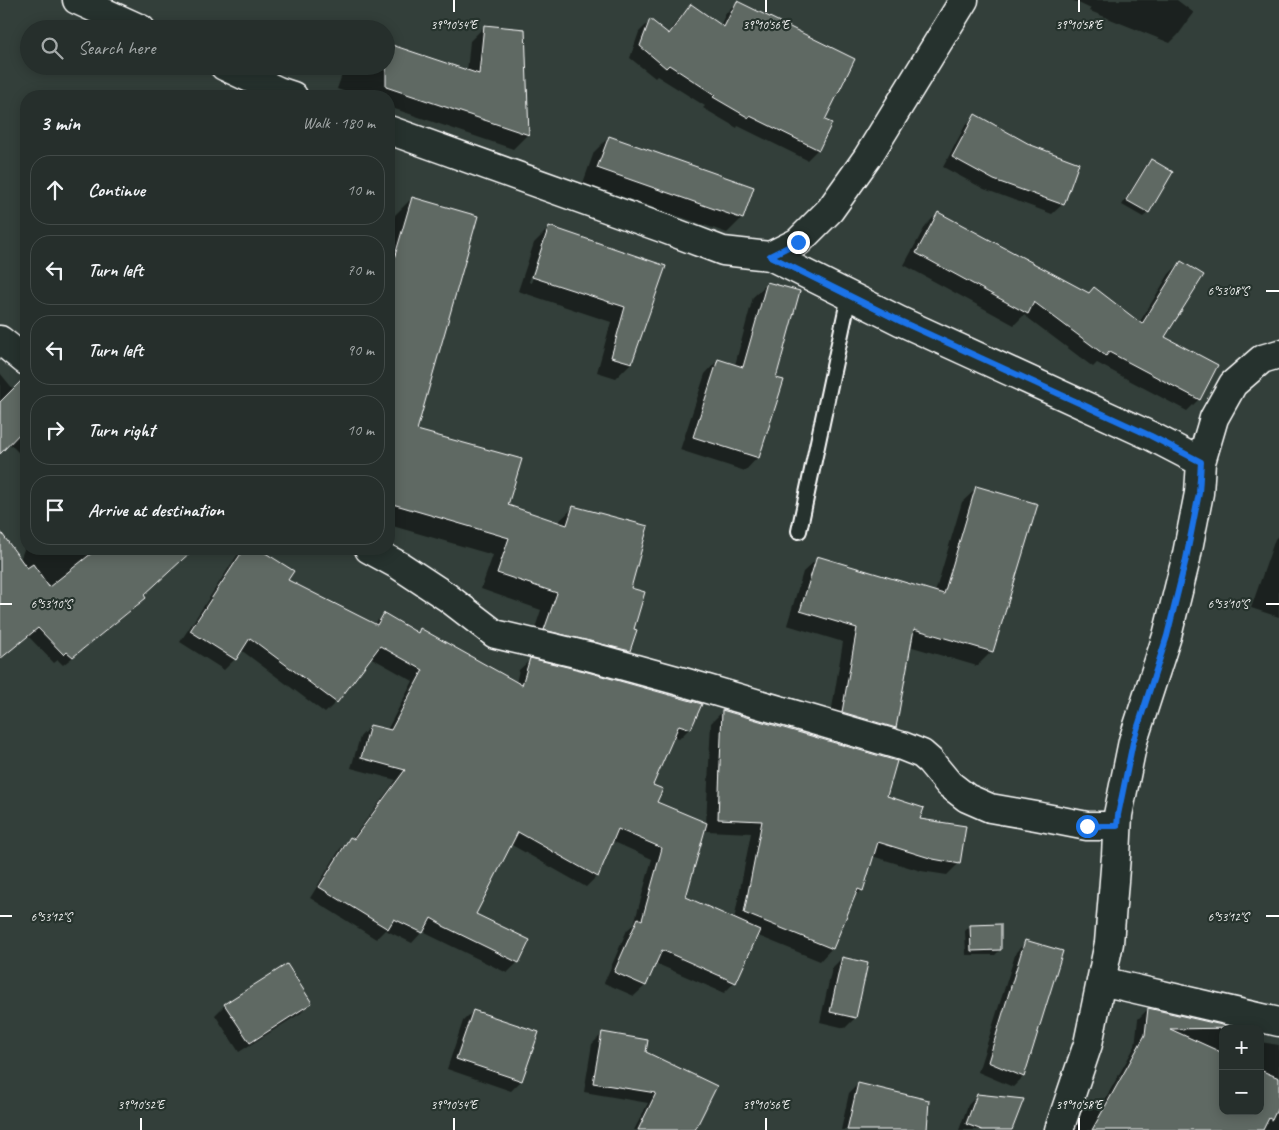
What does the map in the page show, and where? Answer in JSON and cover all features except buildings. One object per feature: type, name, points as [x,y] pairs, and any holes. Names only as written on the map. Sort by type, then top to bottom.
[{"type":"street","points":[[77,0],[121,20]]},
{"type":"street","points":[[770,256],[798,242],[830,210],[867,158],[964,0]]},
{"type":"street","points":[[243,75],[276,90]]},
{"type":"street","points":[[395,132],[723,251],[770,256],[900,321],[1151,436],[1201,462]]},
{"type":"street","points":[[0,340],[20,356]]},
{"type":"street","points":[[1059,1130],[1088,1044],[1109,943],[1118,815],[1133,742],[1167,636],[1186,559],[1199,493],[1201,462],[1214,418],[1233,384],[1262,359],[1279,354]]},
{"type":"street","points":[[380,555],[439,592],[496,634],[669,678],[902,746],[922,754],[949,784],[967,798],[990,808],[1087,826],[1117,826]]},
{"type":"street","points":[[1101,981],[1279,1022]]},
{"type":"lane","points":[[799,531],[849,296]]},
{"type":"route","points":[[798,242],[770,256],[900,321],[1151,436],[1201,462],[1199,493],[1186,559],[1167,636],[1133,742],[1117,826],[1087,826]]}]
